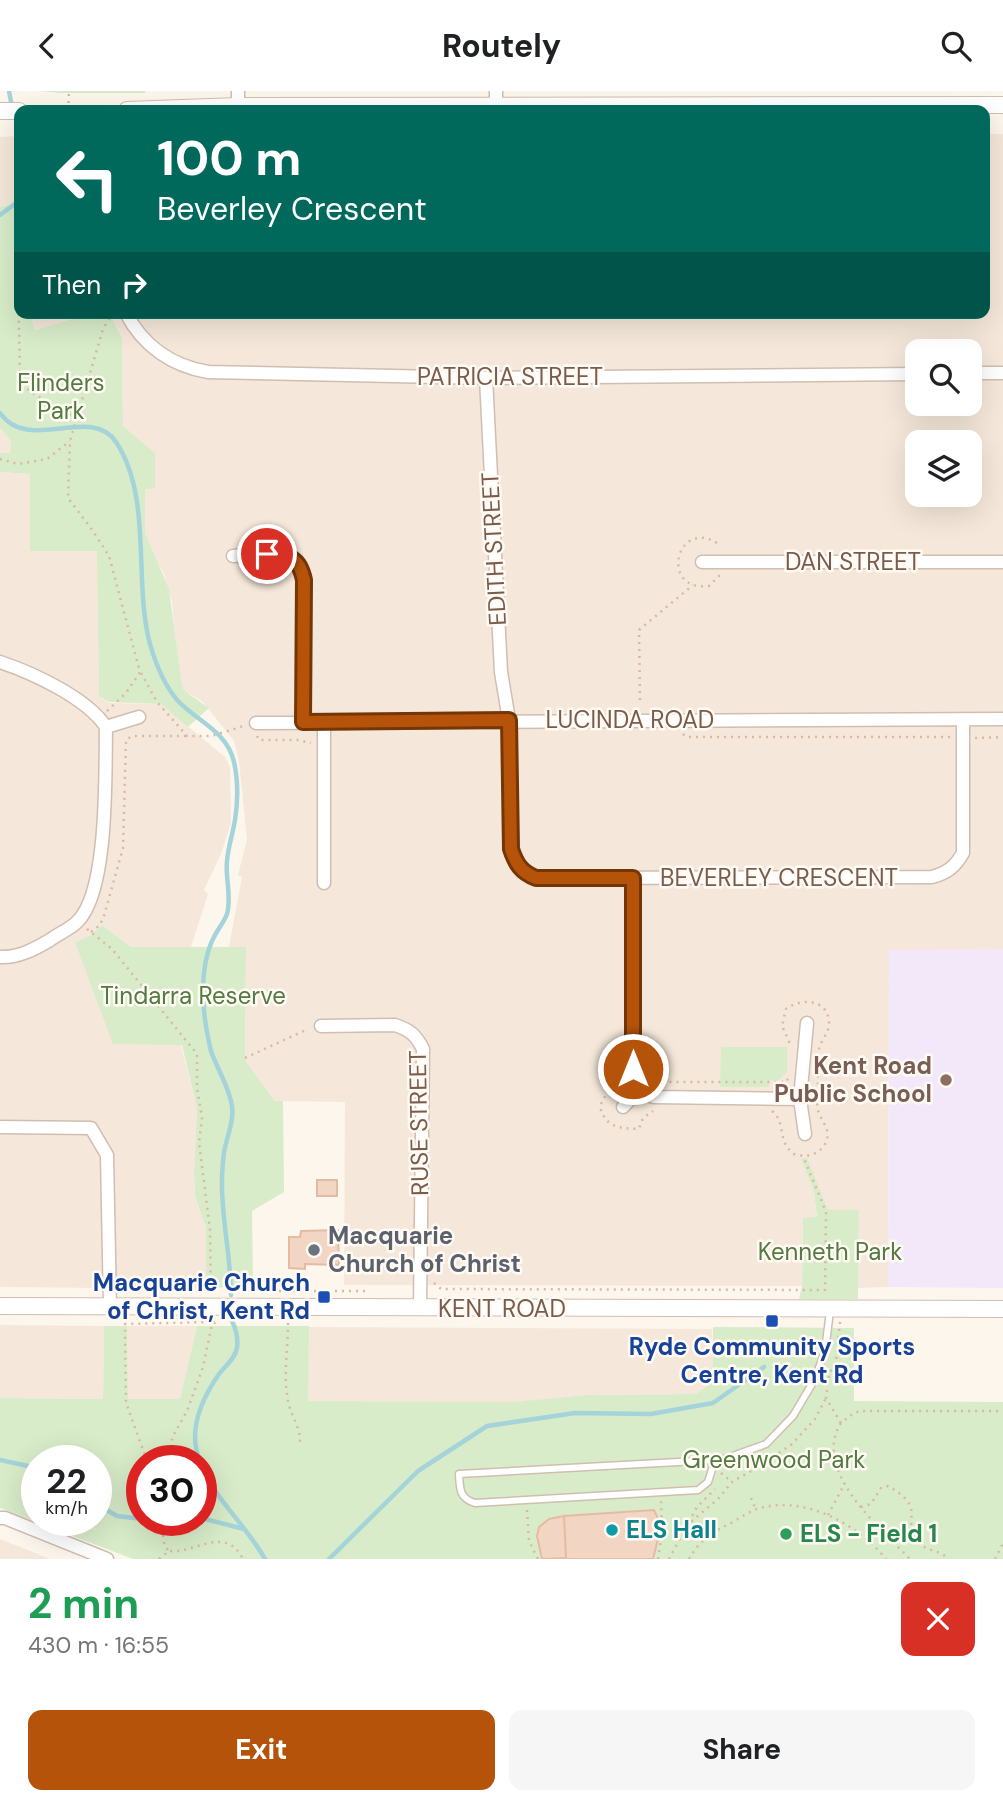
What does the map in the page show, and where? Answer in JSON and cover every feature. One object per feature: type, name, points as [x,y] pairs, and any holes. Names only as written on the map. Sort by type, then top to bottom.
[{"type":"street","points":[[177,105],[238,99],[754,98],[1003,105]]},
{"type":"street","name":"PATRICIA STREET","points":[[130,319],[139,334],[167,358],[196,370],[223,373],[486,378],[905,374]]},
{"type":"street","points":[[982,373],[1003,373]]},
{"type":"street","name":"EDITH STREET","points":[[486,378],[500,672],[509,720]]},
{"type":"street","points":[[233,556],[289,556],[302,567],[303,722]]},
{"type":"street","name":"DAN STREET","points":[[702,562],[1003,562]]},
{"type":"street","points":[[0,662],[23,670],[74,699],[103,723],[139,717]]},
{"type":"street","name":"BEVERLEY CRESCENT","points":[[509,720],[511,849],[515,863],[525,873],[536,878],[633,878],[932,877],[945,874],[956,865],[963,853],[963,719]]},
{"type":"street","name":"LUCINDA ROAD","points":[[251,726],[303,722],[509,720],[1003,719]]},
{"type":"street","points":[[324,722],[324,883]]},
{"type":"street","points":[[0,957],[10,958],[35,949],[78,922],[85,910],[91,896],[104,837],[103,723]]},
{"type":"street","points":[[633,878],[633,1076],[639,1090],[654,1097],[800,1099]]},
{"type":"street","points":[[805,1134],[800,1099],[807,1023]]},
{"type":"street","name":"RUSE STREET","points":[[320,1025],[395,1025],[417,1036],[422,1049],[420,1308]]},
{"type":"street","points":[[624,1107],[639,1090]]},
{"type":"street","points":[[0,1127],[91,1128],[107,1155],[110,1307]]},
{"type":"street","name":"KENT ROAD","points":[[0,1306],[1003,1309]]},
{"type":"street","points":[[0,1518],[107,1559]]},
{"type":"lane","points":[[715,1459],[708,1482],[698,1490],[475,1503],[465,1500],[460,1493],[459,1474],[715,1459],[724,1459],[766,1444],[793,1416],[818,1370],[836,1309]]},
{"type":"path","points":[[18,319],[20,375],[29,391],[77,419]]},
{"type":"path","points":[[108,319],[70,441],[68,498],[109,556],[140,672],[157,702],[187,736]]},
{"type":"path","points":[[0,459],[18,464],[47,459],[70,441]]},
{"type":"path","points":[[717,543],[709,539],[693,539],[684,545],[676,566],[694,585],[709,586],[719,576],[732,575]]},
{"type":"path","points":[[640,700],[639,631],[694,585]]},
{"type":"path","points":[[103,723],[140,672]]},
{"type":"path","points":[[91,933],[100,925],[104,916],[123,848],[126,740],[132,736],[211,736],[251,726],[259,740],[324,743]]},
{"type":"path","points":[[680,731],[687,737],[954,737]]},
{"type":"path","points":[[972,738],[1003,737]]},
{"type":"path","points":[[78,922],[112,949],[197,1055],[197,1088],[202,1118],[199,1143],[210,1229],[211,1291],[220,1293]]},
{"type":"path","points":[[766,1110],[774,1112],[779,1118],[784,1145],[794,1154],[803,1156],[818,1152],[823,1147],[828,1136],[826,1124],[818,1109],[819,1047],[829,1023],[825,1011],[815,1002],[809,1000],[793,1003],[786,1009],[782,1026],[791,1045],[791,1055]]},
{"type":"path","points":[[244,1058],[320,1025]]},
{"type":"path","points":[[640,1069],[646,1069],[651,1079],[658,1082],[787,1082],[789,1068]]},
{"type":"path","points":[[619,1070],[617,1081],[606,1093],[600,1107],[606,1121],[614,1127],[639,1129],[648,1113],[658,1110]]},
{"type":"path","points":[[431,1282],[441,1289],[825,1290],[826,1212],[803,1156]]},
{"type":"path","points":[[686,1527],[718,1499],[732,1482],[792,1444],[815,1419],[826,1398],[829,1375],[836,1361],[836,1309]]},
{"type":"path","points":[[141,1445],[125,1403],[125,1324],[217,1322],[220,1317]]},
{"type":"path","points":[[171,1445],[203,1367],[213,1322]]},
{"type":"path","points":[[288,1322],[288,1401],[300,1434],[300,1443]]},
{"type":"path","points":[[826,1398],[841,1423]]},
{"type":"path","points":[[910,1559],[861,1507],[834,1464],[834,1437],[841,1423],[861,1411],[1003,1411]]},
{"type":"path","points":[[669,1559],[697,1507],[714,1492],[724,1459]]},
{"type":"path","points":[[721,1473],[732,1482]]},
{"type":"path","points":[[828,1515],[845,1483]]},
{"type":"path","points":[[861,1507],[871,1504],[881,1488],[888,1486],[907,1499],[912,1506],[912,1531],[920,1545],[928,1550],[942,1552],[949,1559]]},
{"type":"path","points":[[658,1559],[663,1532],[661,1492]]},
{"type":"path","points":[[751,1498],[756,1510]]},
{"type":"path","points":[[527,1500],[530,1541],[538,1559]]},
{"type":"path","points":[[689,1559],[706,1536],[756,1510],[783,1506],[828,1515],[858,1531],[886,1559]]},
{"type":"path","points":[[163,1536],[164,1546],[169,1551],[178,1552],[207,1543],[224,1543],[239,1551],[243,1559]]},
{"type":"path","points":[[995,1559],[1003,1543]]},
{"type":"path","points":[[159,1559],[169,1551]]},
{"type":"shaded area","points":[[990,134],[1003,134],[1003,949],[889,951],[888,1287],[858,1288],[859,1211],[828,1210],[801,1159],[814,1192],[817,1218],[803,1219],[802,1286],[344,1285],[345,1102],[275,1101],[245,1060],[246,947],[229,947],[242,877],[238,875],[247,839],[239,762],[234,741],[202,701],[186,692],[182,686],[178,670],[172,601],[163,572],[152,555],[145,533],[145,488],[123,426],[122,338],[112,319],[990,319]]},
{"type":"shaded area","points":[[14,136],[14,201],[0,207],[0,137]]},
{"type":"shaded area","points":[[32,319],[72,319],[35,330]]},
{"type":"shaded area","points":[[0,428],[11,441],[10,453],[0,453]]},
{"type":"shaded area","points":[[0,472],[30,474],[98,550],[99,696],[109,703],[161,704],[225,757],[230,767],[231,823],[221,854],[204,890],[208,894],[191,947],[131,947],[102,925],[91,936],[75,942],[181,1045],[197,1109],[195,1196],[206,1228],[206,1289],[0,1287]]},
{"type":"shaded area","name":"Kent Road Public School","points":[[1003,949],[1003,1288],[888,1287],[889,950]]},
{"type":"shaded area","points":[[0,1325],[104,1326],[103,1399],[0,1398]]},
{"type":"shaded area","points":[[127,1326],[197,1326],[180,1400],[128,1399]]},
{"type":"shaded area","points":[[308,1327],[712,1329],[712,1382],[696,1394],[585,1395],[507,1403],[308,1401]]},
{"type":"shaded area","points":[[0,1539],[50,1559],[0,1559]]},
{"type":"green space","points":[[39,91],[145,91],[145,93],[60,93]]},
{"type":"green space","name":"Flinders Park","points":[[14,201],[14,319],[32,319],[35,330],[72,319],[112,319],[122,338],[123,426],[155,453],[155,488],[145,489],[145,533],[169,589],[182,686],[186,692],[209,708],[188,727],[161,704],[109,702],[99,696],[97,551],[30,551],[30,474],[0,472],[0,453],[10,453],[11,441],[0,428],[0,207]]},
{"type":"green space","name":"Tindarra Reserve","points":[[102,925],[131,947],[246,947],[245,1060],[275,1101],[283,1101],[284,1192],[252,1211],[253,1284],[206,1289],[206,1228],[195,1196],[197,1109],[182,1045],[113,1044],[75,942],[92,935]]},
{"type":"green space","points":[[721,1047],[787,1047],[787,1072],[779,1080],[769,1080],[769,1087],[720,1087]]},
{"type":"green space","name":"Kenneth Park","points":[[807,1158],[828,1210],[859,1210],[858,1299],[799,1299],[802,1286],[803,1218],[817,1217],[814,1192],[801,1159]]},
{"type":"green space","name":"Greenwood Park","points":[[104,1326],[127,1326],[128,1399],[180,1399],[197,1326],[309,1326],[308,1401],[514,1402],[585,1395],[696,1394],[712,1382],[713,1327],[854,1328],[854,1401],[1003,1402],[1003,1559],[133,1559],[73,1536],[112,1536],[112,1445],[21,1445],[21,1516],[0,1508],[0,1398],[103,1399]]},
{"type":"building","points":[[317,1180],[337,1180],[337,1196],[317,1196]]},
{"type":"building","name":"Macquarie Church of Christ","points":[[338,1230],[339,1265],[305,1264],[305,1269],[289,1268],[289,1237],[300,1237],[301,1231]]},
{"type":"building","name":"ELS Hall","points":[[654,1510],[659,1521],[653,1559],[566,1559],[564,1516]]},
{"type":"building","points":[[564,1516],[566,1558],[542,1559],[537,1536],[539,1527],[549,1519]]},
{"type":"waterway","points":[[9,91],[12,107]]},
{"type":"waterway","points":[[0,215],[14,205]]},
{"type":"waterway","points":[[0,413],[12,424],[26,429],[91,427],[105,432],[116,442],[135,488],[145,620],[155,660],[173,695],[225,742],[234,762],[237,798],[227,861],[228,908],[208,950],[203,993],[211,1051],[232,1106],[222,1179],[231,1295]]},
{"type":"waterway","points":[[196,1445],[196,1427],[202,1405],[212,1384],[236,1352],[237,1338],[232,1321]]},
{"type":"waterway","points":[[329,1559],[418,1471],[487,1426],[575,1413],[651,1414],[713,1403],[764,1367]]},
{"type":"waterway","points":[[0,1460],[21,1465]]},
{"type":"waterway","points":[[217,1493],[265,1559]]},
{"type":"waterway","points":[[112,1513],[126,1517]]},
{"type":"waterway","points":[[217,1522],[244,1529]]},
{"type":"place","name":"Kent Road Public School","points":[[946,1080]]},
{"type":"place","name":"Macquarie Church of Christ","points":[[314,1250]]},
{"type":"place","name":"Macquarie Church of Christ, Kent Rd","points":[[324,1297]]},
{"type":"place","name":"Ryde Community Sports Centre, Kent Rd","points":[[772,1321]]},
{"type":"place","name":"ELS Hall","points":[[612,1530]]},
{"type":"place","name":"ELS - Field 1","points":[[786,1534]]},
{"type":"route","points":[[267,554],[289,556],[302,567],[303,722],[509,720],[511,849],[515,863],[525,873],[536,878],[633,878],[633,1069]]}]
